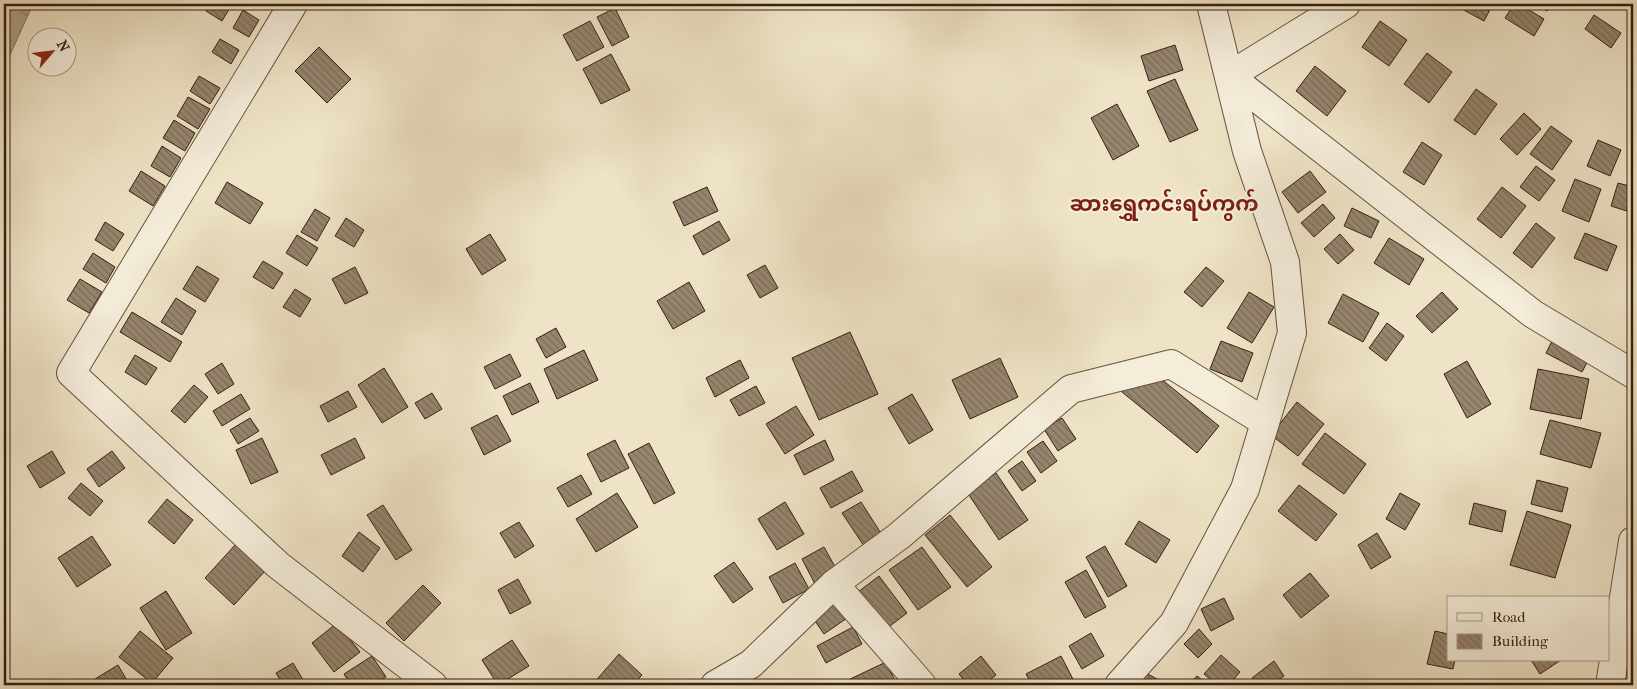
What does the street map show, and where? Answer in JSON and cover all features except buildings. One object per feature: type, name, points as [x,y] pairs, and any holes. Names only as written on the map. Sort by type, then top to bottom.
[{"type":"street","points":[[293,4],[71,373],[278,565],[433,685]]},
{"type":"street","points":[[1119,685],[1174,623],[1245,489],[1292,332],[1285,262],[1247,151],[1211,4]]},
{"type":"street","points":[[1229,76],[1346,4]]},
{"type":"street","points":[[1229,76],[1533,314],[1633,374]]},
{"type":"street","points":[[715,685],[751,664],[834,584],[899,536],[1071,389],[1171,364],[1265,422]]},
{"type":"street","points":[[1610,685],[1633,541]]},
{"type":"street","points":[[834,584],[922,685]]},
{"type":"water","points":[[4,4],[33,4],[4,68]]},
{"type":"district","name":"ဆားရွှေကင်းရပ်ကွက်","points":[[1164,204]]}]
